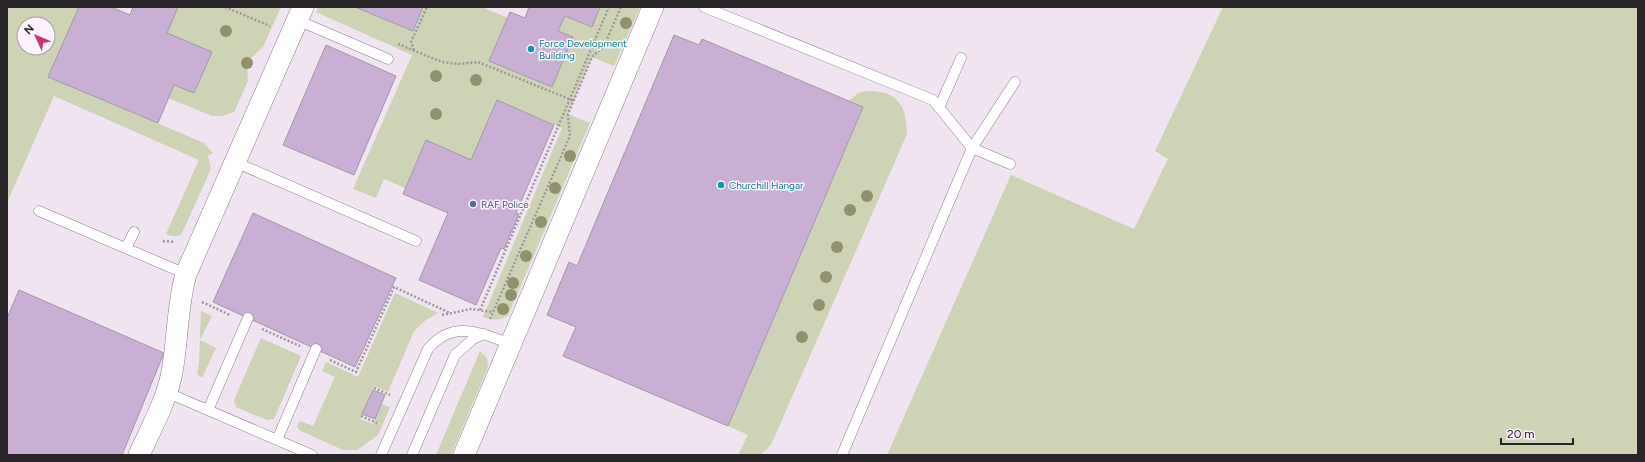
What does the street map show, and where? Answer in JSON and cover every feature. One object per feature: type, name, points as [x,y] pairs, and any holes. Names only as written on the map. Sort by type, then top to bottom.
[{"type":"street","points":[[464,455],[653,7]]},
{"type":"street","points":[[139,455],[166,392],[172,372],[180,294],[186,274],[300,14]]},
{"type":"lane","points":[[704,7],[933,100],[972,148],[1010,164]]},
{"type":"lane","points":[[300,14],[388,59]]},
{"type":"lane","points":[[939,108],[961,58]]},
{"type":"lane","points":[[842,455],[972,148],[1015,82]]},
{"type":"lane","points":[[235,162],[416,241]]},
{"type":"lane","points":[[39,210],[186,274]]},
{"type":"lane","points":[[126,248],[134,232]]},
{"type":"lane","points":[[208,410],[247,320]]},
{"type":"lane","points":[[381,455],[428,349],[435,341],[449,333],[459,330],[484,334],[511,344]]},
{"type":"lane","points":[[412,455],[455,355],[473,339],[484,334]]},
{"type":"lane","points":[[277,440],[316,351]]},
{"type":"lane","points":[[166,392],[312,455]]},
{"type":"path","points":[[225,7],[274,28]]},
{"type":"path","points":[[414,50],[411,42],[427,7]]},
{"type":"path","points":[[480,310],[609,7]]},
{"type":"path","points":[[493,312],[570,136],[568,114],[592,57],[604,46],[621,7]]},
{"type":"path","points":[[393,41],[442,62],[459,64],[478,62],[574,101]]},
{"type":"path","points":[[198,300],[316,351],[356,372],[394,287],[450,313]]},
{"type":"path","points":[[374,388],[392,396]]},
{"type":"path","points":[[361,416],[382,425]]},
{"type":"green space","points":[[7,7],[79,7],[49,77],[204,143],[213,153],[208,156],[211,169],[182,233],[179,236],[171,236],[166,234],[199,160],[54,96],[7,203]]},
{"type":"green space","points":[[178,7],[281,7],[263,47],[251,58],[247,65],[248,81],[234,112],[222,116],[212,116],[168,98],[174,85],[211,52],[167,33]]},
{"type":"green space","points":[[318,7],[355,7],[413,31],[423,7],[482,7],[508,18],[490,61],[551,87],[573,38],[558,31],[565,16],[591,27],[600,7],[640,7],[614,66],[592,57],[568,114],[590,123],[508,316],[496,320],[483,317],[562,128],[497,100],[471,160],[426,140],[405,188],[384,179],[376,198],[353,189],[412,55],[316,12]]},
{"type":"green space","points":[[1223,7],[1638,7],[1638,455],[887,455],[1011,175],[1134,229],[1168,159],[1155,151]]},
{"type":"green space","points":[[866,91],[885,93],[898,101],[905,115],[907,134],[771,445],[760,455],[738,455],[748,435],[728,426],[863,107],[849,101],[858,93]]},
{"type":"green space","points":[[395,293],[438,313],[426,320],[414,331],[388,392],[374,386],[360,419],[373,424],[382,404],[390,407],[378,435],[357,450],[343,450],[299,430],[297,426],[300,421],[313,426],[335,377],[322,371],[326,362],[358,377]]},
{"type":"green space","points":[[201,311],[212,316],[200,340],[216,348],[202,378],[197,374],[199,362]]},
{"type":"green space","points":[[261,338],[301,356],[274,419],[267,420],[236,407],[234,400]]},
{"type":"green space","points":[[480,351],[487,358],[488,367],[451,455],[436,455]]},
{"type":"building","points":[[79,7],[111,7],[130,15],[133,7],[178,7],[167,33],[212,52],[194,93],[174,85],[158,123],[48,77]]},
{"type":"building","points":[[355,7],[423,7],[413,31]]},
{"type":"building","name":"Force Development Building","points":[[529,7],[600,7],[592,27],[565,16],[558,31],[573,37],[552,87],[489,61],[510,12],[525,18]]},
{"type":"building","name":"Churchill Hangar","points":[[674,35],[699,45],[702,39],[863,107],[728,426],[563,356],[576,327],[547,315],[569,262],[577,266]]},
{"type":"building","points":[[326,45],[396,76],[354,175],[283,145]]},
{"type":"building","name":"RAF Police","points":[[497,100],[554,125],[516,213],[519,214],[504,249],[501,248],[476,305],[419,280],[448,213],[403,194],[426,140],[471,160]]},
{"type":"building","points":[[253,213],[396,278],[355,367],[213,302]]},
{"type":"building","points":[[19,290],[164,353],[122,455],[7,455],[7,318]]},
{"type":"building","points":[[373,390],[385,395],[375,419],[362,414]]},
{"type":"place","name":"Force Development Building","points":[[531,49]]},
{"type":"place","name":"Churchill Hangar","points":[[721,185]]},
{"type":"place","name":"RAF Police","points":[[473,204]]}]
